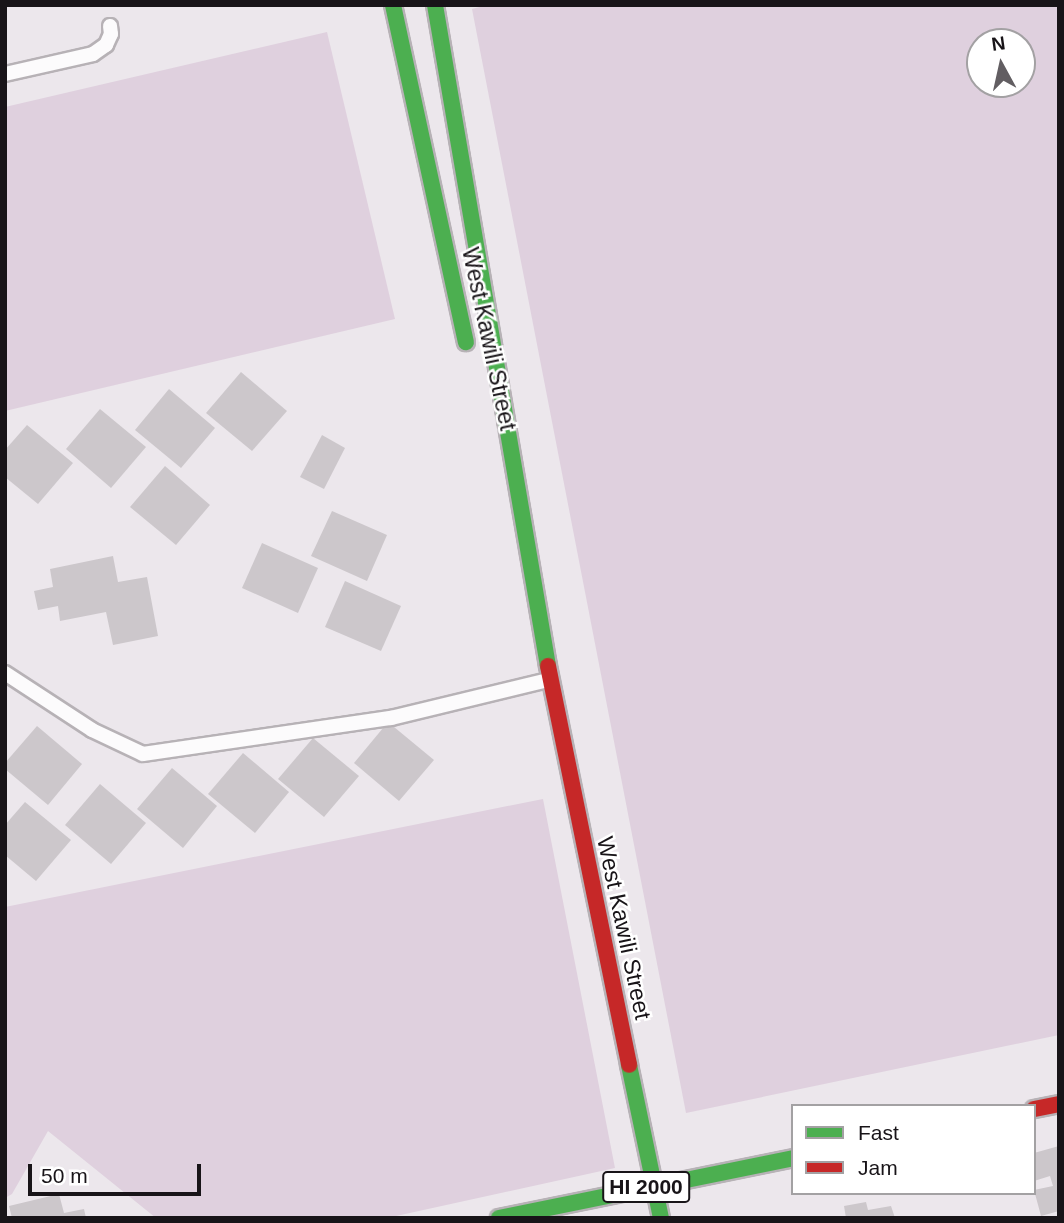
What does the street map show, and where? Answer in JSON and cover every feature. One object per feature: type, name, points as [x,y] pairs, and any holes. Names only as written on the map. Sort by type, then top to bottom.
[{"type":"main road","name":"West Kawili Street","points":[[393,5],[469,353]]},
{"type":"main road","name":"West Kawili Street","points":[[435,5],[550,680],[661,1218]]},
{"type":"main road","name":"West Kawili Street","points":[[503,497],[550,680]]},
{"type":"main road","points":[[1036,1109],[1059,1104]]},
{"type":"main road","name":"HI 2000","points":[[499,1218],[791,1158]]},
{"type":"lane","points":[[5,74],[93,54],[106,45],[111,34],[110,26]]},
{"type":"lane","points":[[5,673],[92,730],[143,754],[391,718],[550,680]]},
{"type":"shaded area","points":[[487,5],[1059,5],[1059,1035],[686,1113],[472,9]]},
{"type":"shaded area","points":[[327,32],[395,319],[5,411],[5,107]]},
{"type":"shaded area","points":[[543,799],[615,1168],[387,1218],[156,1218],[48,1131],[12,1194],[5,1198],[5,907]]},
{"type":"building","points":[[241,372],[287,411],[252,451],[206,413]]},
{"type":"building","points":[[169,389],[215,428],[181,468],[135,430]]},
{"type":"building","points":[[100,409],[146,447],[111,488],[66,449]]},
{"type":"building","points":[[27,425],[73,463],[38,504],[5,477],[5,450]]},
{"type":"building","points":[[322,435],[345,448],[324,489],[300,477]]},
{"type":"building","points":[[165,466],[210,505],[176,545],[130,507]]},
{"type":"building","points":[[332,511],[387,535],[367,581],[311,556]]},
{"type":"building","points":[[262,543],[318,568],[298,613],[242,588]]},
{"type":"building","points":[[113,556],[118,582],[147,577],[158,636],[113,645],[106,612],[60,621],[58,606],[38,610],[34,591],[53,587],[50,569]]},
{"type":"building","points":[[345,581],[401,606],[381,651],[325,627]]},
{"type":"building","points":[[388,722],[434,760],[399,801],[354,763]]},
{"type":"building","points":[[37,726],[82,764],[48,805],[5,769],[5,763]]},
{"type":"building","points":[[313,738],[359,776],[324,817],[278,779]]},
{"type":"building","points":[[243,753],[289,792],[255,833],[208,794]]},
{"type":"building","points":[[172,768],[217,806],[183,848],[137,809]]},
{"type":"building","points":[[100,784],[146,823],[111,864],[65,825]]},
{"type":"building","points":[[25,802],[71,840],[36,881],[5,855],[5,825]]},
{"type":"building","points":[[1059,1146],[1059,1211],[1041,1216],[1036,1190],[1053,1186],[1050,1176],[1036,1180],[1036,1152]]},
{"type":"building","points":[[59,1194],[64,1213],[84,1209],[86,1218],[12,1218],[9,1206]]},
{"type":"building","points":[[866,1202],[868,1210],[891,1206],[895,1218],[846,1218],[844,1206]]},
{"type":"traffic: fast","points":[[393,5],[466,342]]},
{"type":"traffic: fast","points":[[435,5],[548,666]]},
{"type":"traffic: fast","points":[[629,1065],[661,1218]]},
{"type":"traffic: fast","points":[[499,1218],[791,1158]]},
{"type":"traffic: jam","points":[[548,666],[629,1065]]},
{"type":"traffic: jam","points":[[1036,1109],[1059,1104]]}]
